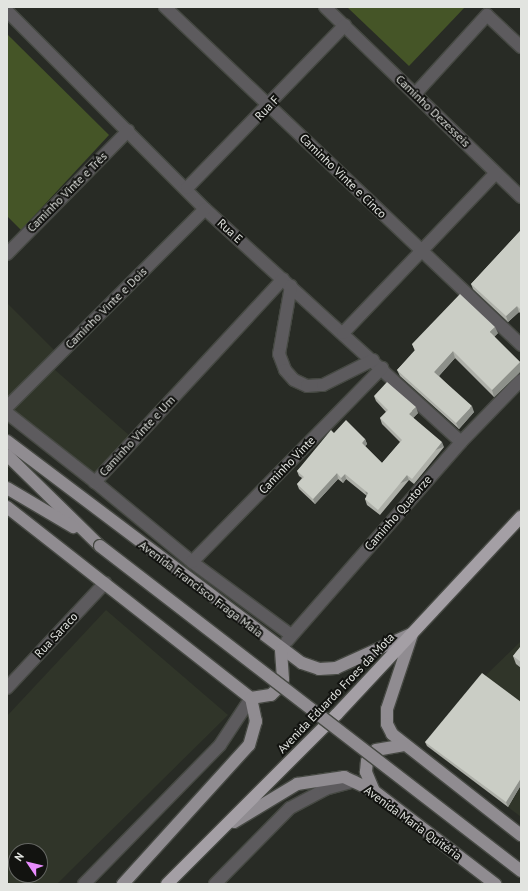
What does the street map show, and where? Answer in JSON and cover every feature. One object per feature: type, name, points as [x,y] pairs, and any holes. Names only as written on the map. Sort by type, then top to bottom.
[{"type":"highway","name":"Avenida Eduardo Froes da Mota","points":[[168,884],[412,634],[521,517]]},
{"type":"main road","name":"Avenida Francisco Fraga Maia","points":[[7,441],[281,650],[302,663],[320,669],[336,668],[412,634]]},
{"type":"main road","points":[[7,455],[88,536],[100,546],[521,871]]},
{"type":"main road","points":[[7,488],[88,536]]},
{"type":"main road","points":[[7,507],[105,582],[251,698],[254,731],[240,759],[123,884]]},
{"type":"main road","points":[[412,634],[387,709],[387,724],[403,745],[521,835]]},
{"type":"main road","points":[[251,698],[271,695],[279,687],[283,679],[281,650]]},
{"type":"main road","points":[[374,791],[366,772],[367,761],[376,750],[403,745]]},
{"type":"main road","name":"Avenida Maria Quitéria","points":[[220,832],[261,803],[297,784],[334,777],[354,781],[374,791],[495,884]]},
{"type":"street","name":"Caminho Vinte e Cinco","points":[[165,7],[521,345]]},
{"type":"street","name":"Caminho Dezesseis","points":[[325,7],[521,197]]},
{"type":"street","name":"Rua E","points":[[7,11],[187,188],[206,209],[378,364],[461,442]]},
{"type":"street","points":[[416,94],[490,11],[521,48]]},
{"type":"street","name":"Rua F","points":[[187,188],[345,25]]},
{"type":"street","name":"Caminho Vinte e Três","points":[[7,254],[128,131]]},
{"type":"street","points":[[343,333],[496,173]]},
{"type":"street","name":"Caminho Vinte e Dois","points":[[7,407],[206,209]]},
{"type":"street","points":[[287,282],[279,354],[285,370],[294,380],[307,386],[323,385],[378,364]]},
{"type":"street","name":"Caminho Vinte e Um","points":[[287,282],[94,482],[192,562],[291,635]]},
{"type":"street","name":"Caminho Vinte","points":[[192,562],[378,364]]},
{"type":"street","name":"Caminho Quatorze","points":[[281,650],[291,635],[461,442],[521,380]]},
{"type":"street","points":[[7,413],[94,482]]},
{"type":"street","name":"Rua Saraco","points":[[7,688],[105,582]]},
{"type":"street","points":[[84,884],[220,744],[251,698]]},
{"type":"street","points":[[215,884],[290,808],[325,789],[354,781]]},
{"type":"shaded area","points":[[7,303],[54,350],[7,397]]},
{"type":"shaded area","points":[[54,369],[130,436],[94,474],[12,410]]},
{"type":"shaded area","points":[[106,610],[228,715],[57,884],[7,884],[7,716]]},
{"type":"shaded area","points":[[521,641],[521,706],[484,677]]},
{"type":"shaded area","points":[[521,786],[521,817],[508,807]]},
{"type":"green space","points":[[347,7],[465,7],[409,66]]},
{"type":"green space","points":[[7,34],[109,135],[21,230],[7,216]]},
{"type":"building","points":[[521,230],[521,310],[517,306],[506,316],[471,284]]},
{"type":"building","points":[[460,294],[495,327],[490,332],[520,362],[492,390],[453,351],[434,372],[472,406],[456,423],[397,370],[415,350],[412,344]]},
{"type":"building","points":[[387,382],[416,407],[409,414],[442,442],[412,479],[407,475],[378,510],[365,499],[368,493],[345,474],[341,478],[337,473],[313,499],[297,484],[304,477],[297,471],[331,430],[334,433],[346,420],[365,439],[362,443],[382,463],[402,440],[380,418],[388,410],[374,396]]},
{"type":"building","points":[[521,646],[521,662],[513,656]]},
{"type":"building","points":[[482,673],[521,702],[521,778],[506,802],[425,742]]}]
